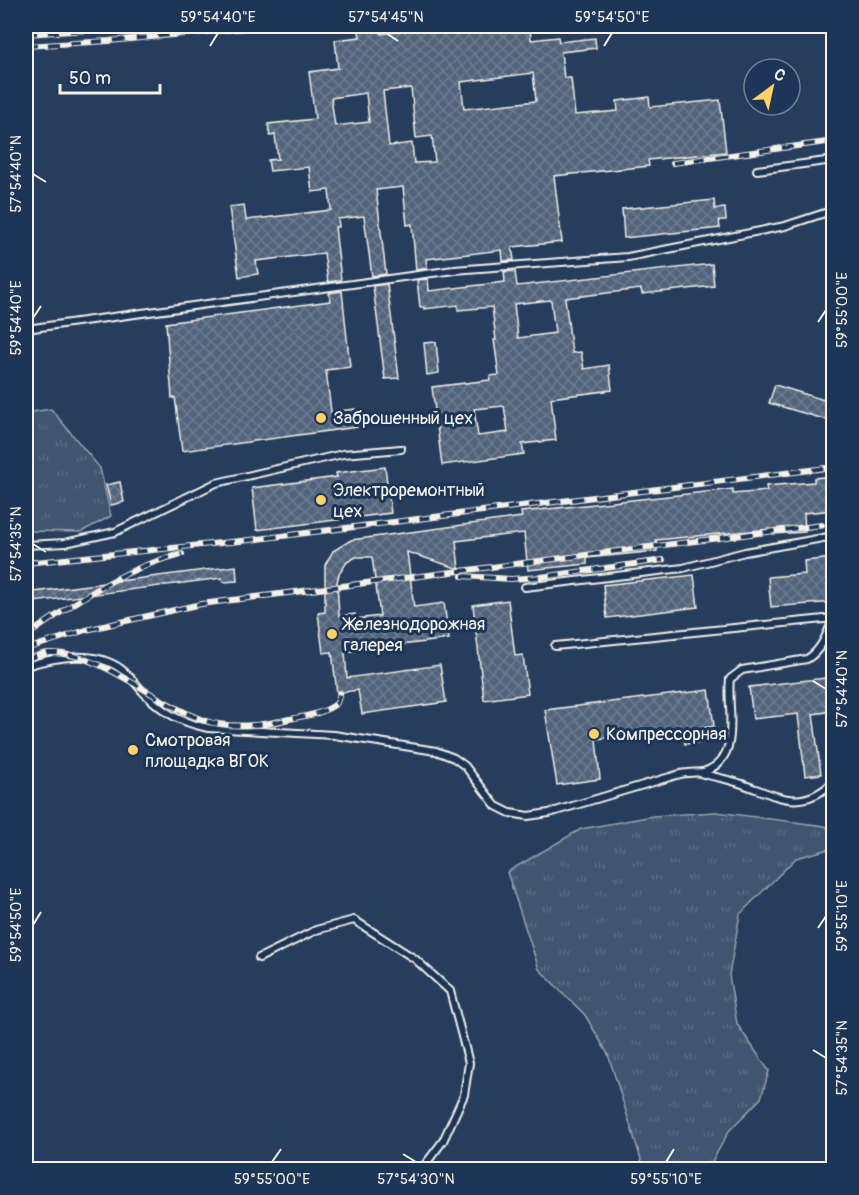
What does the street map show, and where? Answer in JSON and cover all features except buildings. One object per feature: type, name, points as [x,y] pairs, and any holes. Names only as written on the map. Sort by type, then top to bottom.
[{"type":"lane","points":[[757,170],[834,160]]},
{"type":"lane","points":[[26,329],[454,270],[628,257],[785,226],[834,210]]},
{"type":"lane","points":[[26,545],[65,543],[115,532],[216,483],[343,454],[401,448]]},
{"type":"lane","points":[[525,587],[683,568],[745,552],[834,536]]},
{"type":"lane","points":[[555,646],[834,618]]},
{"type":"lane","points":[[700,773],[714,767],[728,746],[732,733],[730,679],[742,670],[807,659],[816,654],[834,618]]},
{"type":"lane","points":[[26,666],[69,658],[97,658],[121,670],[170,716],[190,725],[208,729],[334,735],[436,751],[454,758],[465,766],[496,806],[510,813],[528,816],[549,813],[688,773],[700,773],[742,784],[781,799],[798,800],[826,789],[834,781]]},
{"type":"lane","points":[[259,958],[316,930],[354,920],[415,959],[450,991],[469,1063],[464,1095],[443,1141],[421,1170]]},
{"type":"green space","points":[[51,409],[100,468],[111,516],[81,532],[26,531],[26,413]]},
{"type":"green space","points":[[716,812],[825,826],[833,833],[833,848],[796,858],[740,914],[729,975],[737,1024],[769,1071],[761,1098],[729,1131],[708,1169],[644,1169],[608,1054],[585,1015],[539,969],[507,872],[581,829],[653,816]]},
{"type":"railway","points":[[26,34],[148,26]]},
{"type":"railway","points":[[26,46],[109,41],[267,26]]},
{"type":"railway","points":[[673,163],[834,141]]},
{"type":"railway","points":[[26,563],[250,540],[834,467]]},
{"type":"railway","points":[[26,649],[86,630],[201,604],[822,525]]},
{"type":"railway","points":[[26,636],[119,577],[160,560],[182,554]]},
{"type":"railway","points":[[462,576],[511,579],[541,577],[663,560]]},
{"type":"railway","points":[[26,660],[48,653],[67,654],[87,660],[107,668],[184,712],[223,725],[257,725],[314,714],[337,703],[340,693]]},
{"type":"place","name":"Заброшенный цех","points":[[321,418]]},
{"type":"place","name":"Электроремонтный цех","points":[[321,500]]},
{"type":"place","name":"Железнодорожная галерея","points":[[332,634]]},
{"type":"place","name":"Компрессорная","points":[[594,734]]},
{"type":"place","name":"Смотровая площадка ВГОК","points":[[133,750]]}]
